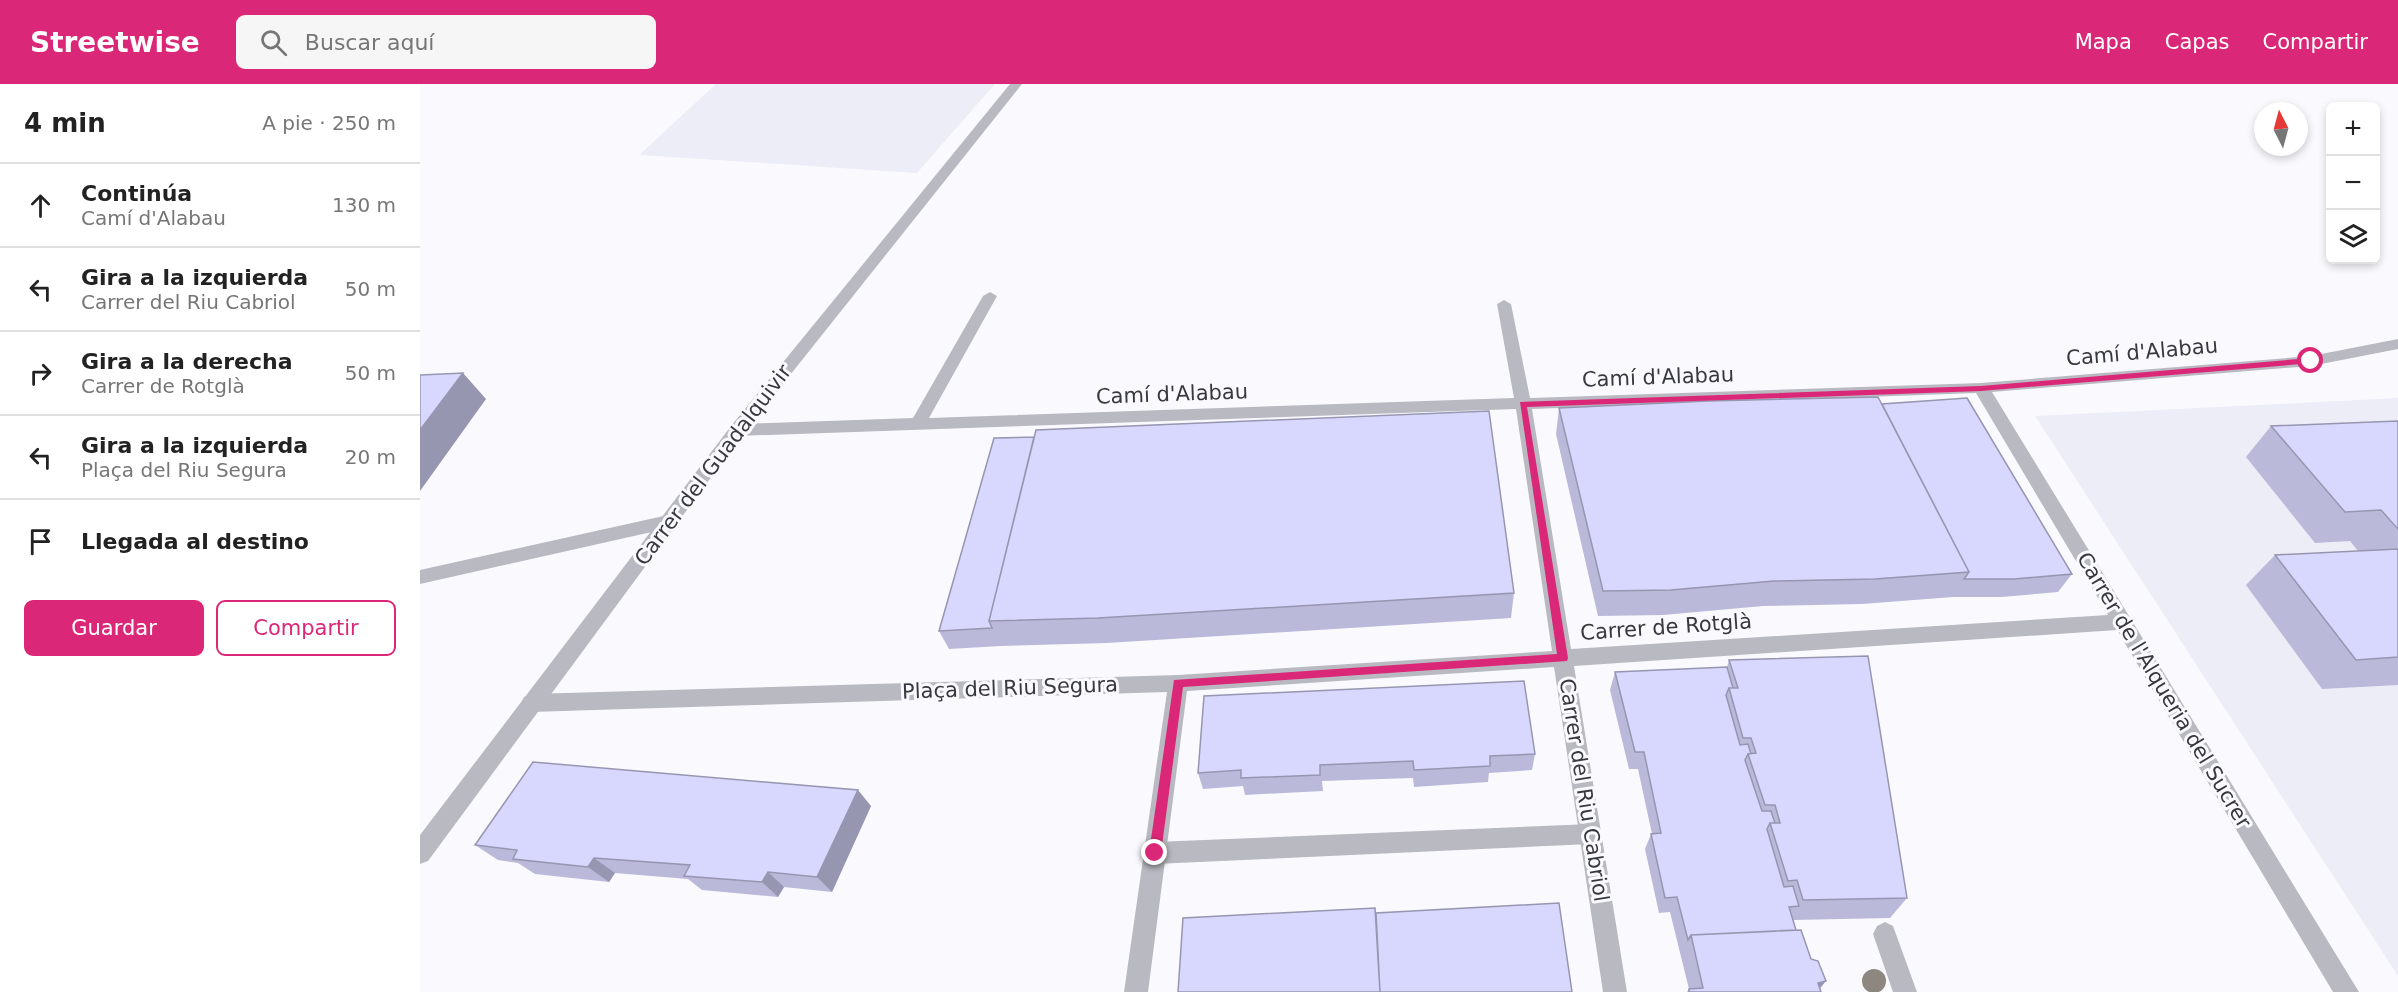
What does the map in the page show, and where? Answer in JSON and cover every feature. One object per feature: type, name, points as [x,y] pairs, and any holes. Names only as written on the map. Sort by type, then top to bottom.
[{"type":"street","name":"Carrer del Guadalquivir","points":[[420,854],[736,430],[1016,84]]},
{"type":"street","points":[[917,425],[990,296]]},
{"type":"street","name":"Carrer del Riu Cabriol","points":[[1504,304],[1523,404],[1615,992]]},
{"type":"street","name":"Camí d'Alabau","points":[[736,430],[1981,388],[2311,361],[2398,344]]},
{"type":"street","name":"Carrer de l'Alqueria del Sucrer","points":[[1981,388],[2347,992]]},
{"type":"street","points":[[420,577],[668,522]]},
{"type":"street","name":"Carrer de Rotglà","points":[[1178,683],[2121,622]]},
{"type":"street","points":[[1136,992],[1178,683]]},
{"type":"street","name":"Plaça del Riu Segura","points":[[531,703],[1178,683]]},
{"type":"street","points":[[1155,853],[1591,834]]},
{"type":"street","points":[[1885,934],[1905,992]]},
{"type":"shaded area","points":[[716,84],[995,84],[917,173],[639,155]]},
{"type":"shaded area","points":[[2398,398],[2398,976],[2035,416]]},
{"type":"building","points":[[463,373],[420,430],[420,375]]},
{"type":"building","points":[[1878,397],[1969,572],[1875,579],[1774,581],[1671,590],[1603,591],[1559,408],[1708,401]]},
{"type":"building","points":[[1967,398],[2072,574],[2014,579],[1964,579],[1969,572],[1882,404]]},
{"type":"building","points":[[1489,411],[1514,593],[1098,618],[989,621],[1036,430]]},
{"type":"building","points":[[2398,421],[2398,529],[2381,510],[2345,512],[2271,426]]},
{"type":"building","points":[[1034,437],[989,621],[992,628],[939,631],[994,438]]},
{"type":"building","points":[[2398,549],[2398,657],[2356,660],[2275,555]]},
{"type":"building","points":[[1868,656],[1907,898],[1803,900],[1797,880],[1788,881],[1770,823],[1780,823],[1775,805],[1765,805],[1748,754],[1756,753],[1751,738],[1743,738],[1729,688],[1738,688],[1729,660]]},
{"type":"building","points":[[1727,667],[1733,688],[1729,688],[1726,695],[1740,745],[1748,744],[1751,754],[1748,754],[1745,760],[1762,811],[1771,811],[1775,823],[1770,823],[1767,829],[1784,887],[1793,886],[1799,906],[1789,907],[1796,930],[1691,935],[1688,940],[1677,897],[1665,898],[1651,834],[1661,833],[1644,752],[1635,752],[1615,672]]},
{"type":"building","points":[[1524,681],[1535,754],[1490,756],[1490,766],[1414,770],[1413,761],[1320,765],[1320,775],[1241,778],[1241,770],[1198,773],[1204,696]]},
{"type":"building","points":[[533,762],[858,790],[817,877],[768,872],[762,882],[684,876],[690,865],[594,858],[588,867],[513,859],[517,850],[475,845]]},
{"type":"building","points":[[1559,903],[1572,992],[1380,992],[1376,913]]},
{"type":"building","points":[[1375,908],[1380,992],[1178,992],[1183,918]]},
{"type":"building","points":[[1801,930],[1811,959],[1818,961],[1826,981],[1818,983],[1821,992],[1689,992],[1689,989],[1703,988],[1691,935]]},
{"type":"route","points":[[1155,853],[1178,683],[1563,658],[1523,404],[1981,388],[2311,361]]}]
